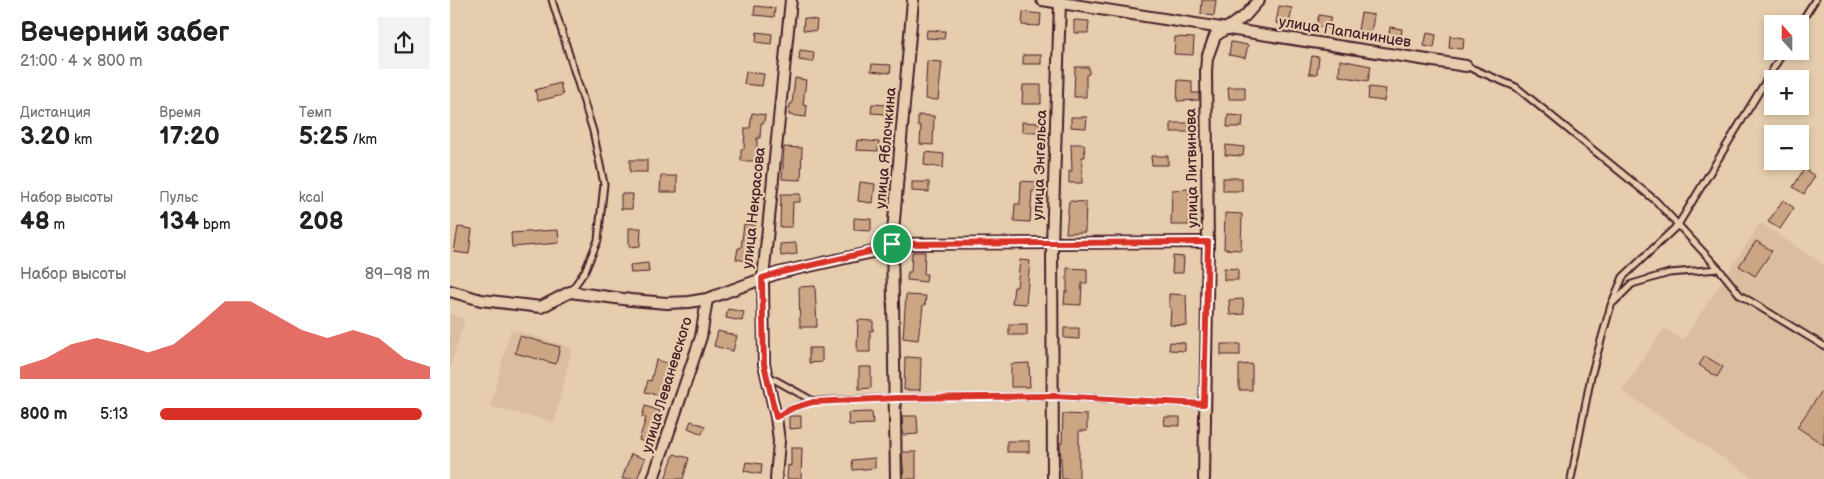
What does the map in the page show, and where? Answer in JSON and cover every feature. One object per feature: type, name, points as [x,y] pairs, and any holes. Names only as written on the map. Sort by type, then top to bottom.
[{"type":"street","name":"улица Некрасова","points":[[776,479],[779,441],[776,417],[764,364],[762,278],[791,0]]},
{"type":"street","name":"улица Яблочкина","points":[[896,479],[892,244],[914,0]]},
{"type":"street","name":"улица Папанинцев","points":[[1042,0],[1466,66]]},
{"type":"street","name":"улица Литвинова","points":[[1204,479],[1208,242],[1207,58],[1215,36],[1224,28],[1245,16],[1259,0]]},
{"type":"street","name":"улица Энгельса","points":[[1052,479],[1054,396],[1052,244],[1060,3]]},
{"type":"street","points":[[450,291],[480,300],[541,306],[570,292],[631,300],[689,302],[707,299],[778,273],[877,250],[892,244],[1208,242]]},
{"type":"street","name":"улица Леваневского","points":[[654,479],[701,337],[707,299]]},
{"type":"lane","points":[[552,0],[593,131],[604,184],[598,240],[585,271],[570,292]]},
{"type":"lane","points":[[1806,15],[1815,0]]},
{"type":"lane","points":[[1571,479],[1591,376],[1611,305],[1623,277],[1678,225],[1779,60]]},
{"type":"lane","points":[[1466,66],[1516,87],[1656,201],[1719,269],[1740,295],[1824,346]]},
{"type":"lane","points":[[1611,305],[1632,284],[1669,273],[1719,269]]},
{"type":"lane","points":[[767,375],[813,402]]},
{"type":"lane","points":[[776,417],[793,408],[813,402],[896,398],[1054,396],[1204,404]]},
{"type":"shaded area","points":[[1761,223],[1824,265],[1824,479],[1755,479],[1622,391],[1664,328],[1683,340]]},
{"type":"shaded area","points":[[450,314],[465,319],[450,368]]},
{"type":"shaded area","points":[[511,329],[572,348],[554,422],[490,407]]},
{"type":"building","points":[[1202,0],[1216,0],[1214,16],[1201,14]]},
{"type":"building","points":[[755,6],[775,8],[774,17],[754,15]]},
{"type":"building","points":[[1279,6],[1292,8],[1289,25],[1276,23]]},
{"type":"building","points":[[1023,12],[1041,14],[1040,26],[1022,25]]},
{"type":"building","points":[[1361,13],[1374,15],[1371,33],[1358,30]]},
{"type":"building","points":[[1319,15],[1331,17],[1328,28],[1316,26]]},
{"type":"building","points":[[804,18],[817,20],[816,31],[803,30]]},
{"type":"building","points":[[1074,20],[1089,21],[1088,33],[1074,33]]},
{"type":"building","points":[[1390,27],[1402,29],[1400,43],[1388,41]]},
{"type":"building","points":[[927,30],[945,31],[944,39],[926,38]]},
{"type":"building","points":[[757,32],[772,34],[771,44],[756,42]]},
{"type":"building","points":[[1427,33],[1436,35],[1434,48],[1424,46]]},
{"type":"building","points":[[1450,36],[1464,38],[1463,49],[1449,48]]},
{"type":"building","points":[[1175,37],[1194,38],[1193,55],[1174,54]]},
{"type":"building","points":[[1231,42],[1248,45],[1245,58],[1229,55]]},
{"type":"building","points":[[800,50],[814,52],[813,62],[799,60]]},
{"type":"building","points":[[1023,55],[1041,55],[1041,64],[1023,64]]},
{"type":"building","points":[[1312,56],[1319,57],[1317,74],[1309,74]]},
{"type":"building","points":[[1340,60],[1371,66],[1368,81],[1339,76]]},
{"type":"building","points":[[927,61],[942,62],[938,100],[925,99]]},
{"type":"building","points":[[872,64],[891,65],[890,73],[871,71]]},
{"type":"building","points":[[1075,67],[1089,67],[1089,74],[1086,75],[1086,97],[1074,97]]},
{"type":"building","points":[[746,72],[764,74],[762,86],[744,84]]},
{"type":"building","points":[[795,78],[806,80],[803,105],[807,106],[806,117],[789,115]]},
{"type":"building","points":[[1178,80],[1192,81],[1192,93],[1199,93],[1199,100],[1177,101]]},
{"type":"building","points":[[560,83],[563,95],[538,101],[535,90]]},
{"type":"building","points":[[1023,85],[1041,85],[1041,104],[1022,104]]},
{"type":"building","points":[[1228,87],[1245,87],[1245,99],[1229,99]]},
{"type":"building","points":[[1369,87],[1386,89],[1384,101],[1368,99]]},
{"type":"building","points":[[872,104],[888,105],[887,114],[871,113]]},
{"type":"building","points":[[752,113],[765,115],[764,123],[761,123],[760,138],[757,138],[757,161],[741,161],[741,149],[744,149],[745,128],[750,128]]},
{"type":"building","points":[[918,115],[934,116],[933,145],[920,144],[921,126],[918,126]]},
{"type":"building","points":[[1228,115],[1243,116],[1242,127],[1227,127]]},
{"type":"building","points":[[1071,117],[1087,117],[1086,128],[1071,127]]},
{"type":"building","points":[[1022,122],[1040,123],[1040,132],[1022,132]]},
{"type":"building","points":[[1171,123],[1189,123],[1189,132],[1171,132]]},
{"type":"building","points":[[857,140],[879,142],[878,151],[856,150]]},
{"type":"building","points":[[1071,144],[1084,144],[1085,157],[1082,157],[1082,183],[1069,183],[1069,171],[1072,171]]},
{"type":"building","points":[[1226,145],[1244,147],[1243,156],[1225,155]]},
{"type":"building","points":[[784,147],[802,148],[801,180],[782,179]]},
{"type":"building","points":[[925,152],[944,154],[943,168],[924,165]]},
{"type":"building","points":[[1151,156],[1168,156],[1168,165],[1152,165]]},
{"type":"building","points":[[630,160],[647,160],[647,172],[630,172]]},
{"type":"building","points":[[1803,170],[1815,176],[1804,194],[1793,187]]},
{"type":"building","points":[[661,176],[677,176],[677,192],[660,192]]},
{"type":"building","points":[[1223,178],[1242,178],[1242,191],[1223,191]]},
{"type":"building","points":[[1021,181],[1036,182],[1036,191],[1032,191],[1030,222],[1014,221],[1015,204],[1020,204]]},
{"type":"building","points":[[860,182],[875,184],[873,203],[858,201]]},
{"type":"building","points":[[912,182],[929,182],[929,192],[912,191]]},
{"type":"building","points":[[1189,189],[1189,225],[1171,225],[1172,190]]},
{"type":"building","points":[[621,194],[633,194],[632,209],[621,209]]},
{"type":"building","points":[[781,194],[800,194],[800,202],[793,202],[792,227],[780,227]]},
{"type":"building","points":[[1783,200],[1794,208],[1780,229],[1768,222]]},
{"type":"building","points":[[1069,201],[1086,202],[1085,232],[1066,233]]},
{"type":"building","points":[[1225,213],[1242,214],[1241,250],[1224,249]]},
{"type":"building","points":[[854,218],[871,219],[871,231],[854,230]]},
{"type":"building","points":[[744,224],[755,225],[752,262],[736,259],[738,248],[741,248]]},
{"type":"building","points":[[458,227],[472,229],[469,254],[454,252]]},
{"type":"building","points":[[629,228],[641,228],[640,246],[629,247]]},
{"type":"building","points":[[558,230],[559,243],[512,247],[511,233]]},
{"type":"building","points":[[1756,241],[1772,251],[1755,276],[1739,266]]},
{"type":"building","points":[[796,243],[797,254],[781,256],[780,244]]},
{"type":"building","points":[[912,252],[925,252],[924,274],[927,274],[926,282],[907,280],[908,272],[911,272]]},
{"type":"building","points":[[1173,256],[1184,257],[1183,273],[1172,273]]},
{"type":"building","points":[[1020,260],[1030,261],[1026,304],[1012,303],[1014,287],[1017,287]]},
{"type":"building","points":[[648,263],[649,272],[631,273],[630,265]]},
{"type":"building","points":[[1067,268],[1087,269],[1087,283],[1082,283],[1081,305],[1064,304],[1065,292],[1067,292]]},
{"type":"building","points":[[1224,268],[1238,269],[1238,280],[1224,280]]},
{"type":"building","points":[[815,286],[817,327],[800,327],[799,287]]},
{"type":"building","points":[[1169,294],[1186,295],[1187,326],[1170,325],[1171,307],[1169,307]]},
{"type":"building","points":[[906,295],[926,296],[918,340],[903,338]]},
{"type":"building","points":[[1243,299],[1244,314],[1230,315],[1229,300]]},
{"type":"building","points":[[728,309],[744,312],[742,321],[726,318]]},
{"type":"building","points":[[858,320],[873,321],[873,331],[870,330],[870,352],[857,352]]},
{"type":"building","points":[[1009,324],[1027,324],[1027,335],[1009,335]]},
{"type":"building","points":[[1064,328],[1079,328],[1079,339],[1064,338]]},
{"type":"building","points":[[718,331],[737,336],[733,351],[714,346]]},
{"type":"building","points":[[520,336],[560,347],[556,364],[515,353]]},
{"type":"building","points":[[1170,342],[1185,343],[1185,351],[1169,350]]},
{"type":"building","points":[[1221,344],[1240,344],[1240,355],[1221,355]]},
{"type":"building","points":[[809,348],[822,348],[822,362],[809,363]]},
{"type":"building","points":[[1705,356],[1723,367],[1717,377],[1699,365]]},
{"type":"building","points":[[905,357],[921,358],[920,390],[904,390]]},
{"type":"building","points":[[656,360],[671,364],[662,395],[645,392],[648,380],[651,381]]},
{"type":"building","points":[[1029,363],[1030,387],[1011,387],[1011,364]]},
{"type":"building","points":[[1252,364],[1252,390],[1239,390],[1239,365]]},
{"type":"building","points":[[859,367],[871,367],[871,388],[859,389]]},
{"type":"building","points":[[1824,388],[1824,445],[1797,427]]},
{"type":"building","points":[[645,406],[660,411],[650,444],[639,440],[646,418],[642,417]]},
{"type":"building","points":[[872,412],[873,424],[849,425],[848,413]]},
{"type":"building","points":[[1063,414],[1087,415],[1087,431],[1079,431],[1079,479],[1062,479],[1060,443],[1062,443]]},
{"type":"building","points":[[789,416],[801,416],[801,428],[789,429]]},
{"type":"building","points":[[902,416],[917,416],[918,434],[903,435]]},
{"type":"building","points":[[1165,417],[1180,417],[1180,426],[1164,425]]},
{"type":"building","points":[[691,421],[705,426],[702,434],[688,428]]},
{"type":"building","points":[[1007,441],[1029,441],[1029,452],[1007,452]]},
{"type":"building","points":[[791,448],[802,448],[801,479],[787,479],[788,465],[791,466]]},
{"type":"building","points":[[902,452],[916,452],[916,479],[904,479]]},
{"type":"building","points":[[631,454],[645,459],[637,479],[622,479]]},
{"type":"building","points":[[674,454],[689,458],[683,479],[665,479]]},
{"type":"building","points":[[875,458],[875,468],[853,470],[852,460]]},
{"type":"building","points":[[746,462],[762,464],[761,474],[744,471]]},
{"type":"route","points":[[1208,242],[1204,404],[1054,396],[896,398],[813,402],[793,408],[776,417],[764,364],[762,278],[877,250],[892,244],[1208,242]]}]
